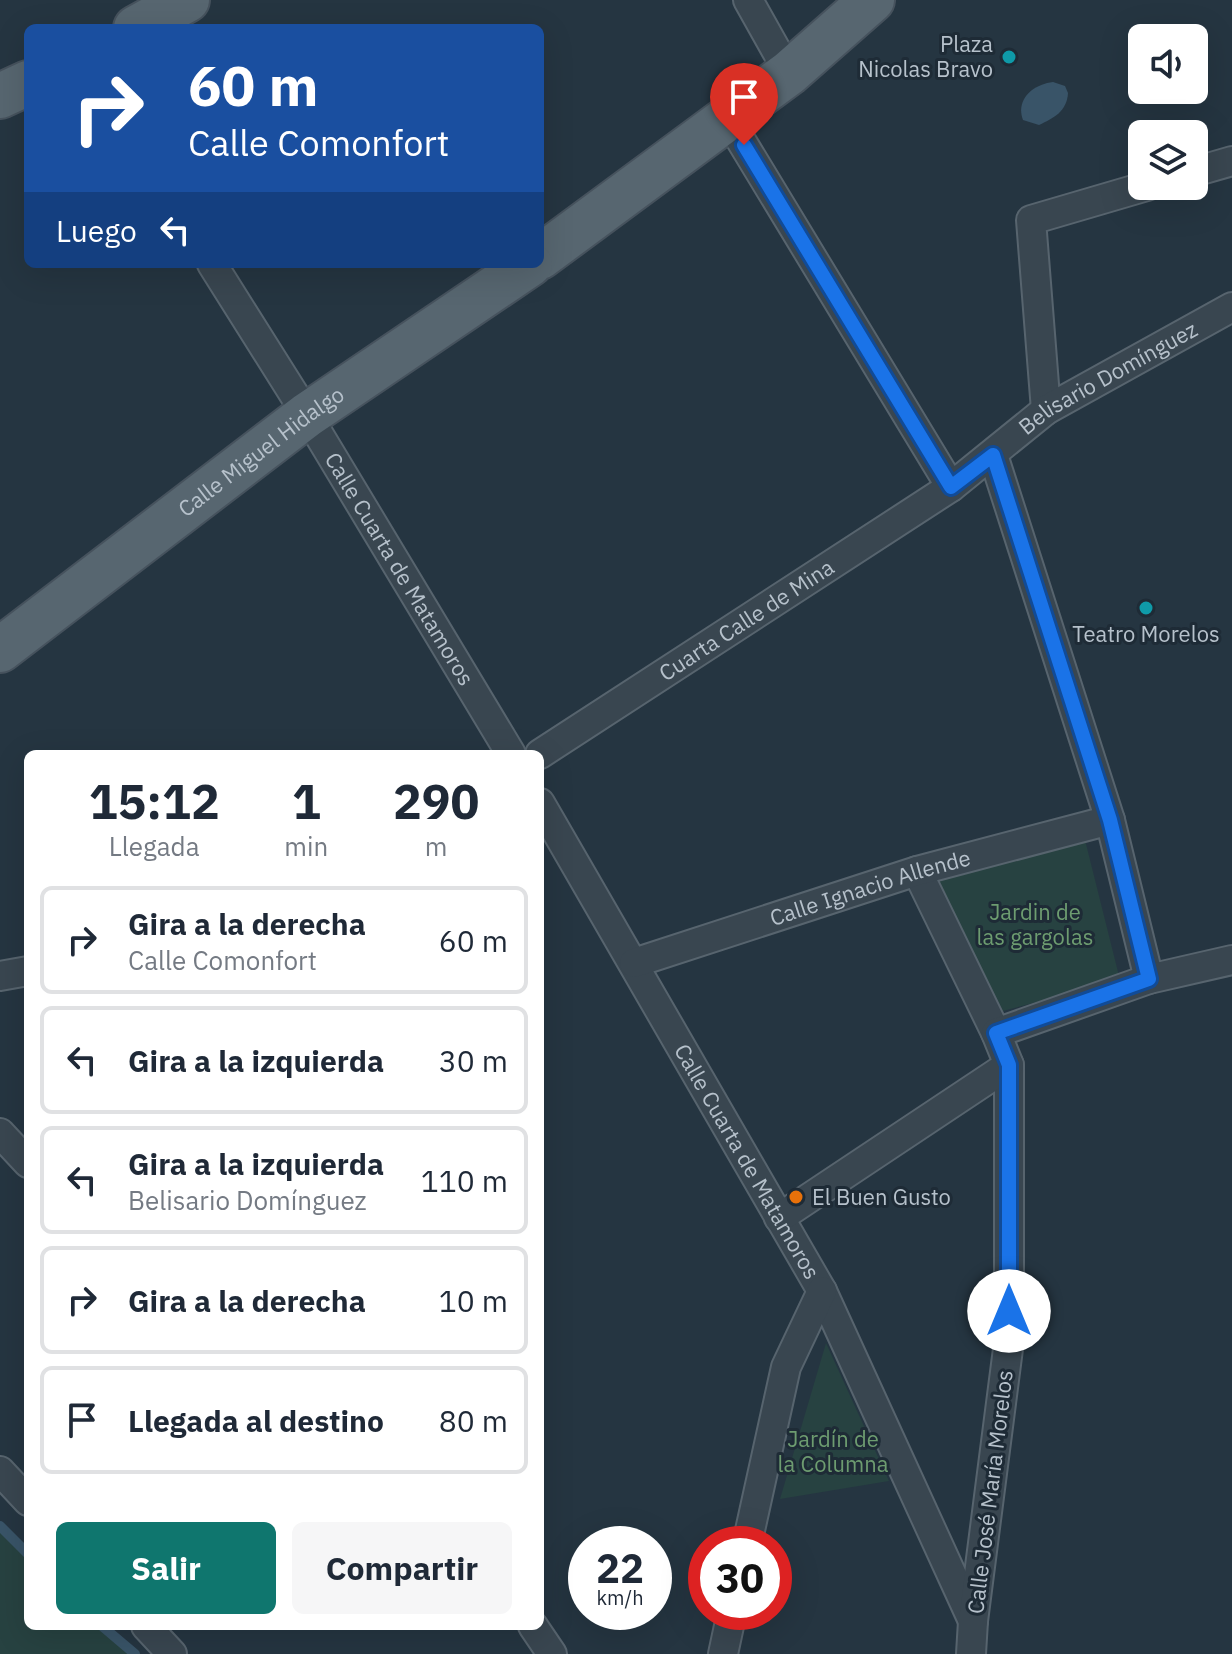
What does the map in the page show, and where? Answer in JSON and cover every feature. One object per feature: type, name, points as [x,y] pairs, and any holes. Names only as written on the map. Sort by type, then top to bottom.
[{"type":"main road","points":[[143,24],[187,0]]},
{"type":"main road","points":[[544,254],[789,73],[872,0]]},
{"type":"main road","points":[[0,96],[24,85]]},
{"type":"main road","name":"Calle Miguel Hidalgo","points":[[0,650],[307,415],[524,268]]},
{"type":"street","points":[[748,0],[789,73]]},
{"type":"street","points":[[728,119],[951,487]]},
{"type":"street","points":[[1208,168],[1232,161]]},
{"type":"street","points":[[1046,410],[1031,220],[1128,192]]},
{"type":"street","name":"Calle Cuarta de Matamoros","points":[[215,268],[509,750]]},
{"type":"street","name":"Belisario Domínguez","points":[[951,487],[1046,410],[1232,307]]},
{"type":"street","points":[[993,455],[1110,820],[1149,979]]},
{"type":"street","name":"Cuarta Calle de Mina","points":[[544,751],[951,487]]},
{"type":"street","name":"Calle Cuarta de Matamoros","points":[[544,810],[822,1291],[786,1367],[751,1526]]},
{"type":"street","name":"Calle Ignacio Allende","points":[[634,963],[917,871],[1110,820]]},
{"type":"street","name":"Calle José María Morelos","points":[[917,871],[1009,1065],[1009,1341],[971,1654]]},
{"type":"street","points":[[996,1033],[1149,979],[1232,960]]},
{"type":"street","points":[[0,976],[24,972]]},
{"type":"street","points":[[779,1218],[1009,1065]]},
{"type":"street","points":[[0,1133],[24,1159]]},
{"type":"street","points":[[822,1291],[973,1621]]},
{"type":"street","points":[[0,1471],[24,1497]]},
{"type":"street","points":[[150,1630],[172,1654]]},
{"type":"street","points":[[536,1630],[552,1654]]},
{"type":"street","points":[[723,1654],[728,1630]]},
{"type":"green space","name":"Jardin de las gargolas","points":[[1085,840],[1120,980],[1003,1011],[934,880]]},
{"type":"green space","name":"Jardín de la Columna","points":[[826,1343],[889,1481],[780,1499]]},
{"type":"green space","points":[[0,1526],[24,1550],[24,1630],[107,1630],[135,1654],[0,1654]]},
{"type":"water","points":[[1053,82],[1065,86],[1068,93],[1062,109],[1055,117],[1039,125],[1023,120],[1024,99],[1033,89]]},
{"type":"waterway","points":[[0,1526],[24,1550]]},
{"type":"waterway","points":[[107,1630],[135,1654]]},
{"type":"place","name":"Plaza Nicolas Bravo","points":[[1009,57]]},
{"type":"place","name":"Teatro Morelos","points":[[1146,608]]},
{"type":"place","name":"El Buen Gusto","points":[[796,1197]]},
{"type":"route","points":[[744,145],[951,487],[993,455],[1110,820],[1149,979],[996,1033],[1009,1065],[1009,1311]]}]
